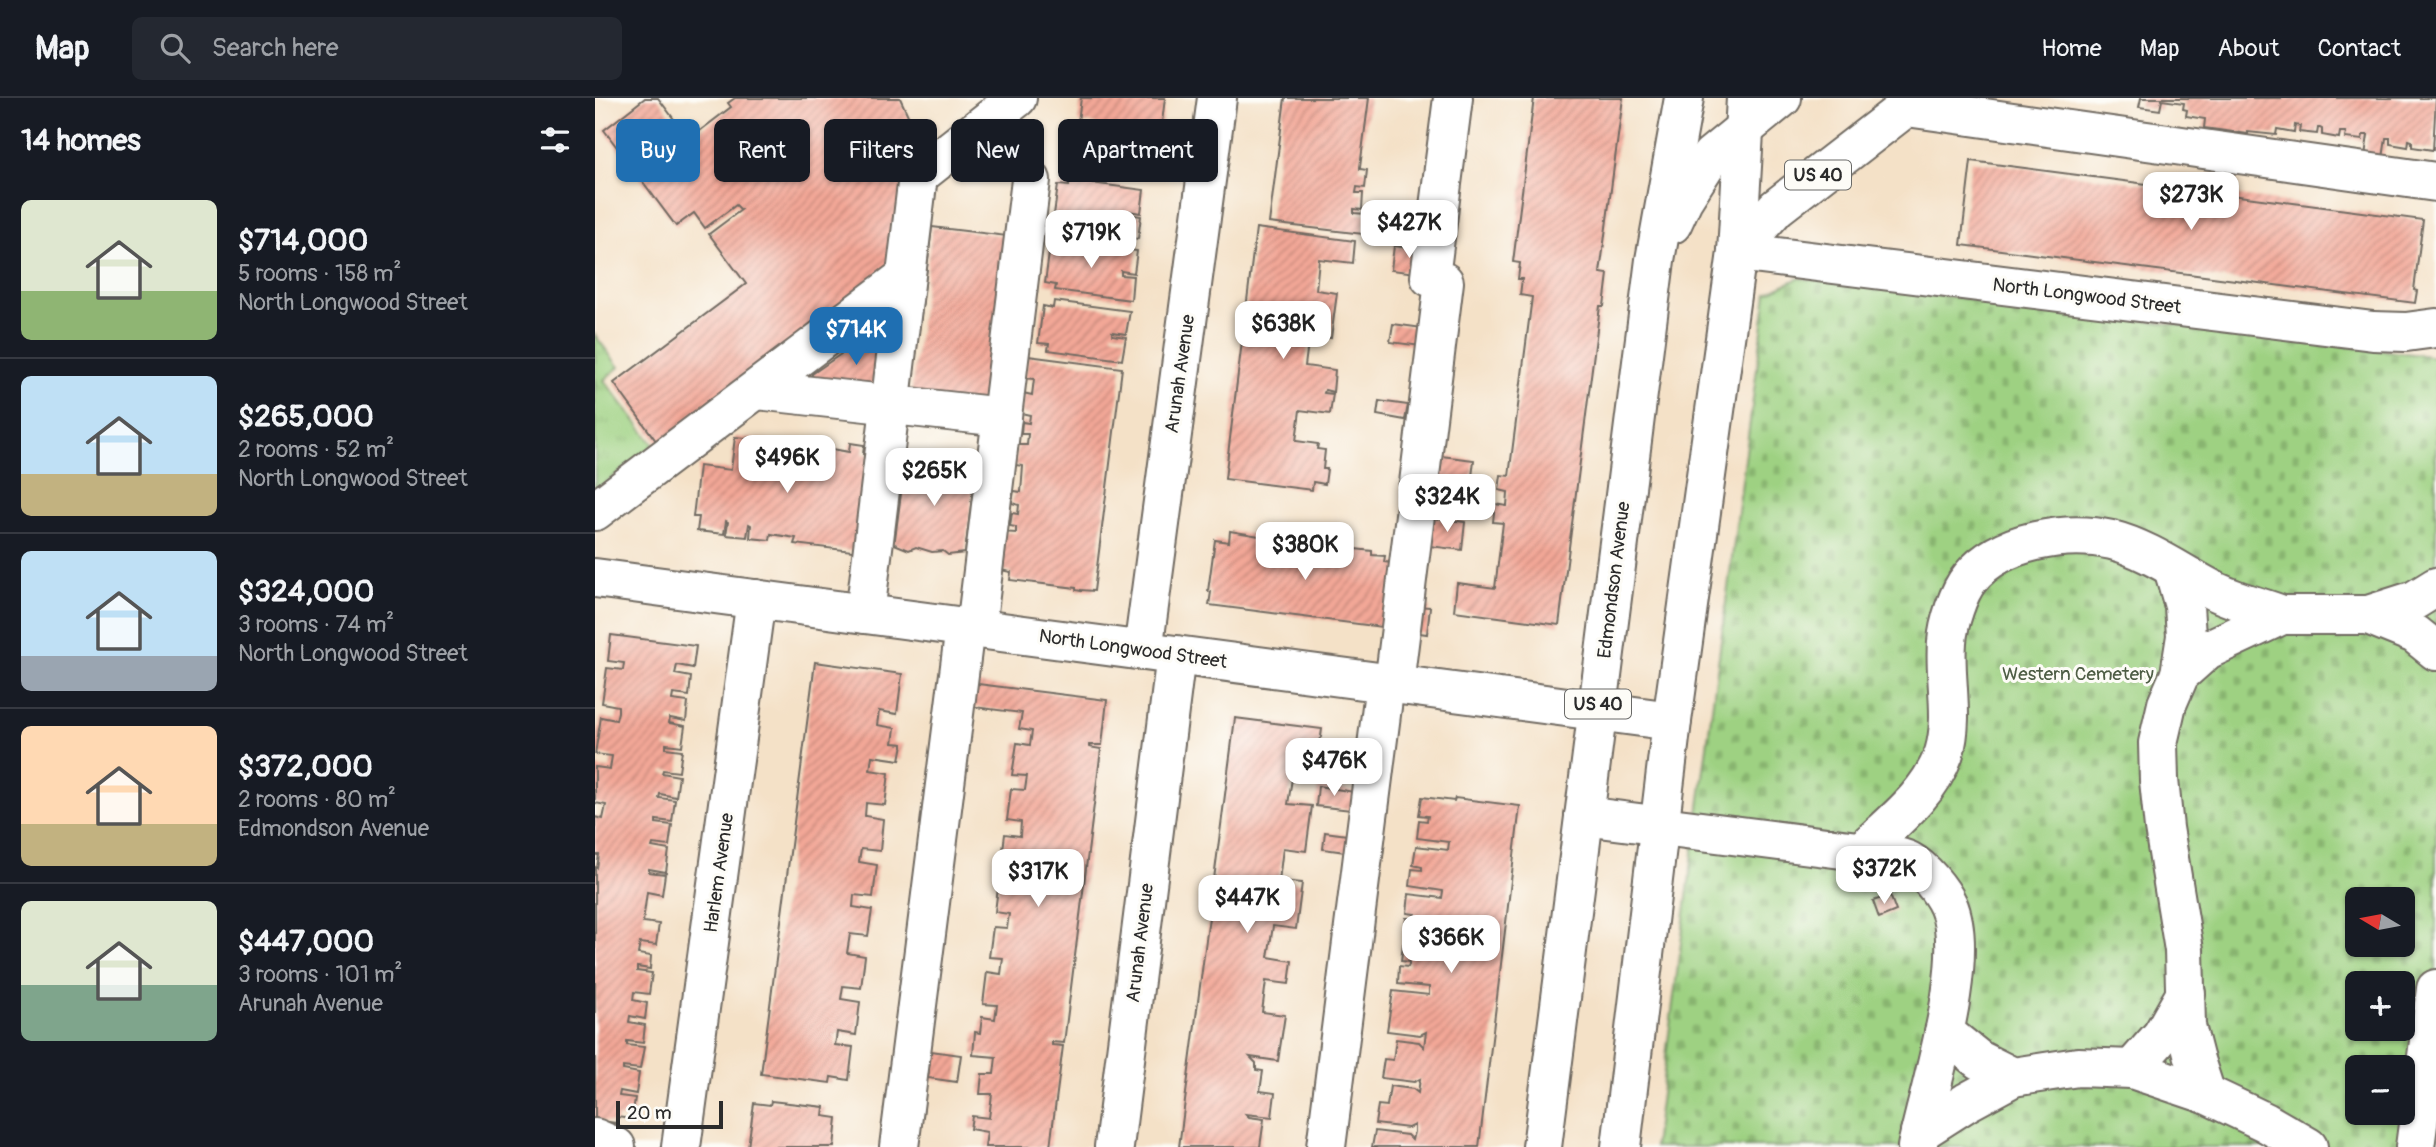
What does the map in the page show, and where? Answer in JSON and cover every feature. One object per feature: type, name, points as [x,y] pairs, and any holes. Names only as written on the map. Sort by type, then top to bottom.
[{"type":"street","points":[[865,614],[918,176],[1017,98]]},
{"type":"street","name":"Arunah Avenue","points":[[1114,1147],[1160,653],[1217,98]]},
{"type":"street","points":[[1326,1147],[1444,282],[1430,277],[1453,98]]},
{"type":"street","name":"Edmondson Avenue","points":[[1542,1147],[1655,260],[1685,98]]},
{"type":"street","name":"US 40","points":[[1655,260],[1683,200],[1711,156],[1745,114],[1781,98]]},
{"type":"street","points":[[1912,102],[2436,182]]},
{"type":"street","name":"US 40","points":[[1738,252],[1776,208],[1912,102]]},
{"type":"street","points":[[1621,1147],[1672,721],[1738,252],[1745,114]]},
{"type":"street","points":[[899,1147],[970,627],[1002,417],[1031,182]]},
{"type":"street","name":"North Longwood Street","points":[[1738,252],[2373,331],[2406,332],[2436,328]]},
{"type":"street","points":[[595,511],[905,278]]},
{"type":"street","points":[[757,390],[1002,417]]},
{"type":"street","points":[[1863,850],[1930,783],[1944,752],[1949,713],[1947,641],[1954,609],[1969,578],[1996,557],[2028,542],[2070,536],[2113,541],[2141,552],[2221,593],[2282,615],[2368,615],[2415,600],[2436,587]]},
{"type":"street","points":[[2173,568],[2184,606],[2186,636],[2180,674],[2167,704],[2158,743],[2164,828],[2180,917],[2186,1026],[2206,1094]]},
{"type":"street","name":"North Longwood Street","points":[[595,578],[1672,721]]},
{"type":"street","name":"Harlem Avenue","points":[[681,1147],[756,599]]},
{"type":"street","points":[[2180,674],[2207,650],[2282,615]]},
{"type":"street","points":[[2368,615],[2415,634],[2436,651]]},
{"type":"street","points":[[1584,816],[1863,850],[1910,862],[1934,883],[1948,905],[1954,930],[1954,973],[1944,1032],[1918,1140]]},
{"type":"street","points":[[2415,1147],[2436,989]]},
{"type":"street","points":[[2132,1069],[2162,1035],[2186,993]]},
{"type":"street","points":[[1944,1032],[1979,1060],[2013,1077]]},
{"type":"street","points":[[1918,1140],[1967,1102],[2013,1077],[2078,1067],[2132,1069],[2206,1094],[2265,1122],[2308,1147]]},
{"type":"street","points":[[595,1138],[616,1147]]},
{"type":"green space","name":"Western Cemetery","points":[[1799,278],[2436,357],[2436,1147],[1654,1147],[1767,293]]},
{"type":"green space","points":[[595,335],[619,367],[604,380],[654,445],[595,491]]},
{"type":"building","points":[[645,98],[658,98],[674,119],[618,119]]},
{"type":"building","points":[[735,98],[900,98],[910,119],[824,119],[824,182],[915,182],[895,274],[662,449],[614,383],[746,284],[709,234],[741,210],[736,205],[705,228],[694,213],[676,226],[643,182],[700,182],[700,131],[714,120],[714,182],[810,182],[810,119],[715,119],[731,107],[728,103]]},
{"type":"building","points":[[1081,98],[1165,98],[1162,119],[1078,119]]},
{"type":"building","points":[[1285,98],[1369,98],[1360,167],[1367,170],[1365,188],[1357,187],[1356,193],[1363,193],[1362,210],[1354,209],[1354,213],[1366,214],[1363,234],[1269,223]]},
{"type":"building","points":[[1534,98],[1623,98],[1600,273],[1608,274],[1604,306],[1600,306],[1559,625],[1454,611],[1457,583],[1495,588],[1503,523],[1493,522],[1495,504],[1507,506],[1508,492],[1499,490],[1501,475],[1509,476],[1532,297],[1520,295],[1520,263],[1513,262]]},
{"type":"building","points":[[2141,98],[2436,98],[2433,150],[2412,147],[2412,141],[2409,140],[2408,147],[2390,144],[2390,138],[2386,138],[2382,165],[2364,163],[2368,135],[2363,135],[2362,140],[2345,138],[2346,132],[2340,132],[2339,138],[2322,135],[2320,128],[2317,134],[2299,132],[2300,126],[2295,125],[2294,132],[2277,129],[2276,135],[2204,128],[2205,119],[2186,116],[2184,103],[2162,100],[2160,110],[2139,107]]},
{"type":"building","points":[[616,121],[616,146],[604,130]]},
{"type":"building","points":[[1971,161],[2423,220],[2414,290],[2417,291],[2415,303],[1961,245]]},
{"type":"building","points":[[1069,182],[1084,182],[1144,190],[1141,213],[1128,211],[1128,214],[1141,216],[1138,239],[1064,230],[1065,224],[1053,222],[1058,185],[1069,186]]},
{"type":"building","points":[[932,227],[1016,237],[985,404],[911,395]]},
{"type":"building","points":[[1256,228],[1355,241],[1353,263],[1319,259],[1316,290],[1337,293],[1331,338],[1309,335],[1305,366],[1335,370],[1333,392],[1325,390],[1324,393],[1333,394],[1330,414],[1300,410],[1296,441],[1318,444],[1317,449],[1325,450],[1325,484],[1313,482],[1312,490],[1225,479]]},
{"type":"building","points":[[1061,241],[1137,251],[1134,273],[1121,271],[1121,275],[1133,276],[1131,300],[1055,290],[1056,285],[1045,283],[1050,246],[1060,248]]},
{"type":"building","points":[[1394,246],[1427,250],[1424,274],[1391,270]]},
{"type":"building","points":[[1054,301],[1130,311],[1126,334],[1112,332],[1112,335],[1126,337],[1122,360],[1048,350],[1049,344],[1038,343],[1043,306],[1053,308]]},
{"type":"building","points":[[889,321],[878,397],[810,387],[812,374]]},
{"type":"building","points":[[1393,324],[1423,328],[1421,346],[1390,342]]},
{"type":"building","points":[[1028,356],[1122,368],[1094,591],[1010,580],[1011,572],[995,569],[1001,532],[1016,533],[1016,527],[1010,526],[1012,513],[1018,514],[1019,505],[1012,503],[1014,491],[1021,492],[1023,466],[1015,465],[1018,445],[1027,445],[1028,434],[1021,434],[1022,422],[1029,423],[1030,415],[1021,413],[1023,393],[1032,395],[1034,379],[1025,378]]},
{"type":"building","points":[[1379,401],[1408,405],[1405,420],[1377,415]]},
{"type":"building","points":[[735,437],[775,441],[773,457],[785,459],[787,443],[819,447],[818,463],[830,465],[832,449],[849,452],[850,443],[864,445],[863,454],[871,454],[860,552],[794,544],[796,538],[771,534],[770,540],[750,538],[749,524],[747,537],[726,535],[726,521],[724,534],[697,531],[699,517],[693,517],[699,466],[731,470]]},
{"type":"building","points":[[906,456],[928,459],[927,467],[975,473],[965,553],[948,555],[943,551],[932,552],[916,547],[909,550],[892,543],[892,539],[895,539]]},
{"type":"building","points":[[1441,456],[1474,460],[1471,485],[1439,481]]},
{"type":"building","points":[[1433,518],[1465,522],[1462,550],[1429,546]]},
{"type":"building","points":[[1230,531],[1277,539],[1276,548],[1353,558],[1355,549],[1372,551],[1372,555],[1385,556],[1384,562],[1403,564],[1397,629],[1209,605],[1211,592],[1208,591],[1215,540],[1229,542]]},
{"type":"building","points":[[1415,606],[1430,607],[1427,634],[1412,632]]},
{"type":"building","points":[[611,635],[696,646],[693,668],[677,665],[675,674],[691,677],[689,696],[673,694],[672,700],[688,702],[686,721],[670,718],[669,723],[685,726],[682,746],[666,744],[666,748],[682,750],[679,772],[663,770],[662,773],[679,776],[676,797],[660,794],[659,798],[675,800],[672,822],[656,820],[656,823],[672,825],[669,846],[653,844],[652,847],[669,850],[666,872],[649,869],[649,872],[665,874],[662,895],[647,892],[643,922],[659,924],[656,945],[640,943],[638,954],[651,956],[650,969],[637,967],[637,971],[652,973],[649,994],[634,992],[633,1000],[647,1003],[645,1019],[630,1016],[629,1022],[645,1025],[643,1043],[627,1041],[627,1045],[644,1047],[640,1069],[623,1067],[623,1070],[639,1073],[636,1094],[620,1091],[619,1096],[635,1098],[632,1119],[617,1117],[616,1123],[595,1120],[595,867],[597,868],[599,855],[595,855],[595,817],[603,819],[606,805],[595,803],[595,767],[610,769],[612,756],[595,754],[601,717],[616,720],[618,712],[618,706],[602,703],[607,668],[623,670],[624,663],[608,661]]},
{"type":"building","points":[[815,662],[902,674],[897,714],[879,711],[877,725],[895,728],[893,743],[903,744],[900,760],[872,756],[870,770],[889,773],[885,805],[866,803],[865,816],[883,819],[880,851],[861,849],[859,862],[877,865],[873,897],[854,895],[853,907],[872,910],[868,936],[850,934],[847,953],[865,956],[861,988],[843,986],[841,999],[860,1002],[856,1035],[837,1032],[835,1045],[853,1047],[849,1080],[831,1077],[830,1083],[761,1074]]},
{"type":"building","points":[[970,683],[1107,700],[1102,745],[1089,745],[1101,749],[1064,1043],[1052,1042],[1052,1045],[1063,1046],[1050,1147],[985,1147],[987,1132],[970,1129],[972,1116],[989,1118],[992,1094],[980,1094],[982,1074],[994,1074],[996,1057],[973,1055],[975,1032],[980,1033],[982,1017],[995,1019],[997,1005],[983,1004],[987,972],[1001,974],[1003,958],[989,957],[993,927],[1007,928],[1009,914],[995,912],[999,880],[1013,882],[1015,868],[1001,866],[1005,834],[1020,836],[1021,822],[1007,820],[1011,789],[1025,790],[1027,776],[1012,775],[1017,743],[1030,745],[1032,731],[1019,729],[1022,713],[966,706]]},
{"type":"building","points":[[1235,718],[1322,729],[1316,774],[1293,772],[1288,804],[1312,806],[1306,851],[1283,848],[1279,881],[1302,883],[1296,929],[1273,926],[1268,957],[1292,961],[1289,984],[1266,981],[1262,1012],[1285,1015],[1278,1061],[1250,1057],[1256,1063],[1256,1070],[1263,1071],[1260,1091],[1275,1093],[1272,1117],[1246,1114],[1264,1119],[1260,1147],[1179,1147]]},
{"type":"building","points":[[1318,786],[1354,792],[1351,810],[1316,806]]},
{"type":"building","points":[[1422,797],[1520,806],[1479,1147],[1372,1147],[1375,1131],[1407,1135],[1412,1140],[1414,1132],[1414,1125],[1408,1128],[1375,1124],[1378,1105],[1387,1106],[1390,1086],[1413,1089],[1418,1093],[1420,1079],[1414,1082],[1381,1078],[1384,1059],[1393,1060],[1396,1039],[1419,1042],[1424,1047],[1426,1032],[1420,1035],[1387,1031],[1393,991],[1429,995],[1429,987],[1398,984],[1399,966],[1408,967],[1409,964],[1401,961],[1403,944],[1435,948],[1437,939],[1404,935],[1406,918],[1414,918],[1415,914],[1407,913],[1409,894],[1442,898],[1443,891],[1410,886],[1412,869],[1422,870],[1422,867],[1413,865],[1416,846],[1448,850],[1449,842],[1417,838],[1419,820],[1427,821],[1428,816],[1419,815]]},
{"type":"building","points":[[1325,832],[1355,836],[1353,853],[1323,849]]},
{"type":"building","points":[[1890,895],[1896,911],[1879,918],[1873,901]]},
{"type":"building","points":[[931,1051],[961,1055],[957,1082],[928,1078]]},
{"type":"building","points":[[771,1101],[824,1107],[823,1116],[837,1118],[834,1147],[748,1147],[754,1103],[770,1105]]}]
